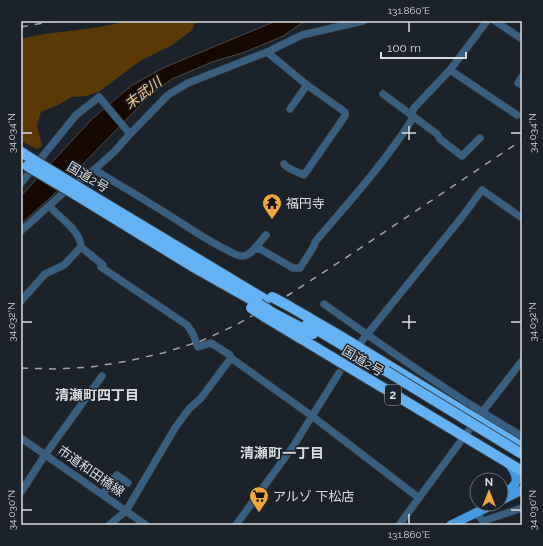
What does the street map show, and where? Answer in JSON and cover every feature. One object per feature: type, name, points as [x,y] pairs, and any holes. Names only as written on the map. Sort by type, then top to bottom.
[{"type":"highway","name":"国道2号","points":[[21,152],[26,162],[79,192],[276,311],[355,372],[522,471]]},
{"type":"highway","name":"国道2号","points":[[199,265],[309,332],[344,348],[386,371],[522,454]]},
{"type":"highway","name":"国道2号","points":[[276,311],[480,416],[522,447]]},
{"type":"main road","points":[[509,463],[517,474],[517,479],[509,489]]},
{"type":"main road","points":[[509,496],[522,490]]},
{"type":"main road","points":[[453,524],[473,512]]},
{"type":"main road","points":[[453,524],[476,512]]},
{"type":"street","points":[[255,249],[260,249],[293,268],[300,268],[315,242],[356,195],[394,147],[412,117],[414,108],[450,70],[487,21]]},
{"type":"street","points":[[495,21],[522,39]]},
{"type":"street","points":[[21,231],[76,183],[115,152],[129,132],[175,90],[188,83],[267,52],[312,32],[357,22]]},
{"type":"street","points":[[267,52],[345,112],[345,116],[304,175],[296,170],[286,167],[284,164]]},
{"type":"street","points":[[450,70],[517,115]]},
{"type":"street","points":[[522,77],[518,83],[522,85]]},
{"type":"street","points":[[290,109],[307,84]]},
{"type":"street","points":[[383,94],[412,117],[437,134],[440,139],[462,156],[480,138]]},
{"type":"street","points":[[21,183],[76,115],[100,97],[129,132]]},
{"type":"street","points":[[95,169],[214,244],[242,256],[255,249],[266,235]]},
{"type":"street","points":[[361,342],[482,190],[522,218]]},
{"type":"street","points":[[49,206],[75,231],[80,239],[81,247],[98,260],[103,265],[101,267],[109,274],[187,325],[193,334],[198,347],[211,343],[230,355],[231,358],[312,416],[419,498]]},
{"type":"street","points":[[21,300],[45,274],[64,265],[81,247]]},
{"type":"street","points":[[324,304],[432,380],[480,416],[522,436]]},
{"type":"street","points":[[109,525],[126,511],[175,428],[189,409],[201,398],[231,358]]},
{"type":"street","points":[[398,525],[522,361]]},
{"type":"street","points":[[236,525],[294,445],[339,373]]},
{"type":"street","points":[[21,492],[45,455],[102,376]]},
{"type":"street","name":"市道和田橋線","points":[[21,438],[104,494],[146,525]]},
{"type":"street","points":[[104,494],[117,476],[128,483]]},
{"type":"street","points":[[476,512],[483,521],[522,508]]},
{"type":"shaded area","points":[[127,21],[196,21],[191,31],[172,45],[140,61],[100,91],[87,96],[72,97],[41,112],[37,125],[42,146],[37,149],[21,141],[21,39],[101,27]]},
{"type":"water","name":"末武川","points":[[276,21],[305,21],[283,36],[245,52],[212,62],[172,79],[152,93],[52,196],[21,224],[21,196],[92,119],[131,86],[163,68]]},
{"type":"tunnel","points":[[339,373],[356,349]]},
{"type":"railway","points":[[21,27],[54,21]]},
{"type":"railway","points":[[21,368],[56,369],[91,367],[163,353],[201,341],[236,325],[290,294],[522,140]]},
{"type":"place","name":"福円寺","points":[[272,220]]},
{"type":"place","name":"アルゾ 下松店","points":[[259,513]]},
{"type":"district","name":"清瀬町四丁目","points":[[97,395]]},
{"type":"district","name":"清瀬町一丁目","points":[[282,453]]}]
